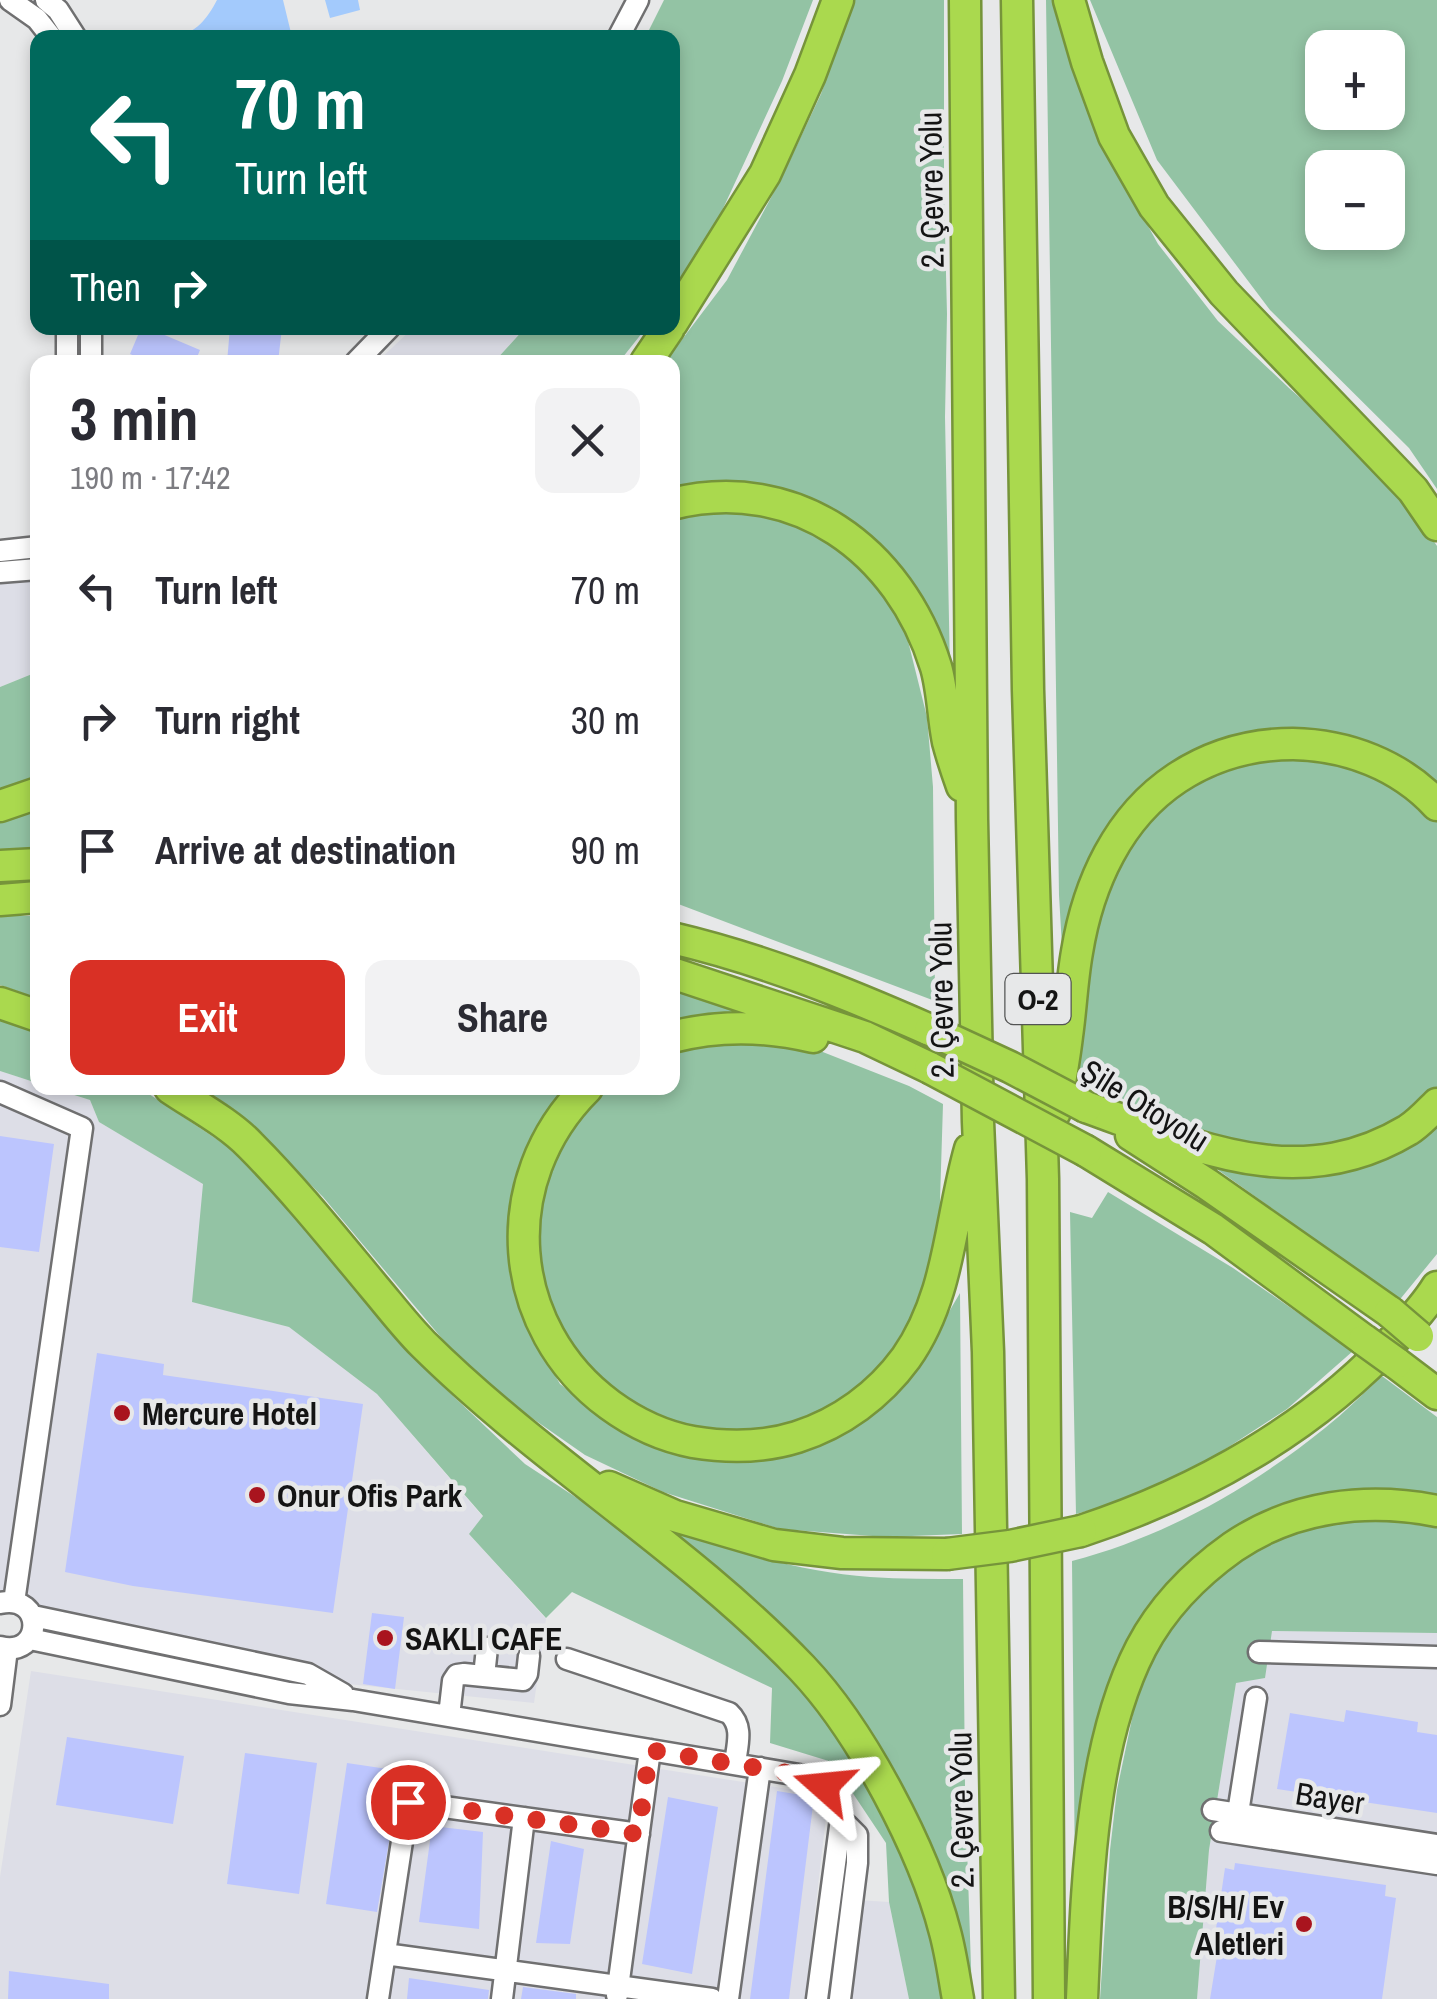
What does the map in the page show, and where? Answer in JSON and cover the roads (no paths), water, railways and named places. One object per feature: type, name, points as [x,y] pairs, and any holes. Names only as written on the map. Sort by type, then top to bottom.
[{"type":"highway","points":[[680,311],[765,174],[810,75],[838,0]]},
{"type":"highway","name":"2. Çevre Yolu","points":[[965,0],[972,819],[988,1372],[999,1999]]},
{"type":"highway","name":"O-2","points":[[1017,0],[1028,670],[1043,1179],[1049,1999]]},
{"type":"highway","points":[[1069,0],[1114,136],[1154,206],[1224,293],[1413,490],[1437,525]]},
{"type":"highway","points":[[680,502],[700,497],[747,497],[797,510],[839,529],[885,569],[912,611],[936,668],[948,742],[972,819]]},
{"type":"highway","points":[[1043,1179],[1068,1033],[1075,966],[1090,898],[1110,849],[1143,807],[1166,786],[1211,760],[1242,749],[1276,744],[1348,750],[1390,768],[1437,806]]},
{"type":"highway","points":[[0,806],[30,796]]},
{"type":"highway","points":[[0,866],[30,864]]},
{"type":"highway","points":[[0,900],[30,898]]},
{"type":"highway","points":[[680,926],[757,961]]},
{"type":"highway","name":"Şile Otoyolu","points":[[680,940],[757,961],[861,1000],[1010,1067],[1086,1107],[1207,1184],[1428,1343]]},
{"type":"highway","points":[[680,977],[865,1037],[1086,1152],[1213,1229],[1437,1394]]},
{"type":"highway","points":[[0,1003],[30,1013]]},
{"type":"highway","points":[[680,1035],[709,1030],[781,1029],[930,1068]]},
{"type":"highway","points":[[180,1095],[247,1142],[421,1342],[492,1408],[744,1612],[805,1671],[848,1728],[922,1863],[945,1932],[958,1999]]},
{"type":"highway","points":[[581,1095],[560,1118],[546,1144],[536,1164],[526,1203],[522,1242],[538,1314],[578,1378],[624,1416],[653,1432],[731,1447],[790,1439],[840,1418],[886,1382],[905,1358],[921,1332],[941,1282],[958,1191],[978,1122]]},
{"type":"highway","points":[[1086,1107],[1211,1152],[1272,1162],[1322,1162],[1363,1151],[1411,1129],[1437,1104]]},
{"type":"highway","points":[[582,1478],[675,1516],[774,1545],[842,1553],[947,1554],[1081,1532],[1157,1503],[1269,1442],[1370,1367],[1437,1288]]},
{"type":"highway","points":[[1082,1999],[1100,1781],[1121,1696],[1141,1648],[1163,1613],[1193,1578],[1222,1555],[1257,1531],[1291,1518],[1325,1508],[1364,1505],[1437,1511]]},
{"type":"street","points":[[10,0],[46,30]]},
{"type":"street","points":[[46,0],[71,30]]},
{"type":"street","points":[[622,30],[638,0]]},
{"type":"street","points":[[363,355],[382,335]]},
{"type":"street","points":[[0,550],[30,548]]},
{"type":"street","points":[[0,572],[30,570]]},
{"type":"street","points":[[0,1092],[82,1128],[7,1602],[22,1604],[32,1616],[33,1632],[20,1647],[4,1648],[0,1705]]},
{"type":"street","points":[[32,1616],[308,1674],[354,1700]]},
{"type":"street","points":[[30,1639],[289,1693],[354,1700],[806,1776],[824,1786],[841,1819],[857,1835],[858,1863],[840,1999]]},
{"type":"street","points":[[484,1676],[488,1648]]},
{"type":"street","points":[[1259,1652],[1437,1657]]},
{"type":"street","points":[[449,1716],[454,1678],[460,1674],[523,1680],[530,1656]]},
{"type":"street","points":[[567,1659],[729,1713],[739,1728],[735,1764]]},
{"type":"street","points":[[1238,1814],[1256,1698]]},
{"type":"street","points":[[617,1992],[650,1750]]},
{"type":"street","points":[[728,1999],[760,1768]]},
{"type":"street","points":[[378,1999],[408,1802],[638,1834]]},
{"type":"street","name":"Bayer","points":[[1213,1810],[1437,1845]]},
{"type":"street","points":[[502,1999],[524,1818]]},
{"type":"street","points":[[817,1999],[841,1819]]},
{"type":"street","points":[[1221,1832],[1437,1864]]},
{"type":"street","points":[[385,1954],[506,1970],[617,1992],[712,1999]]},
{"type":"water","points":[[217,0],[283,0],[290,30],[192,30]]},
{"type":"water","points":[[325,0],[358,0],[360,10],[330,18]]},
{"type":"place","name":"Mercure Hotel","points":[[122,1413]]},
{"type":"place","name":"Onur Ofis Park","points":[[257,1495]]},
{"type":"place","name":"SAKLI CAFE","points":[[385,1638]]},
{"type":"place","name":"B/S/H/ Ev Aletleri","points":[[1304,1924]]}]
